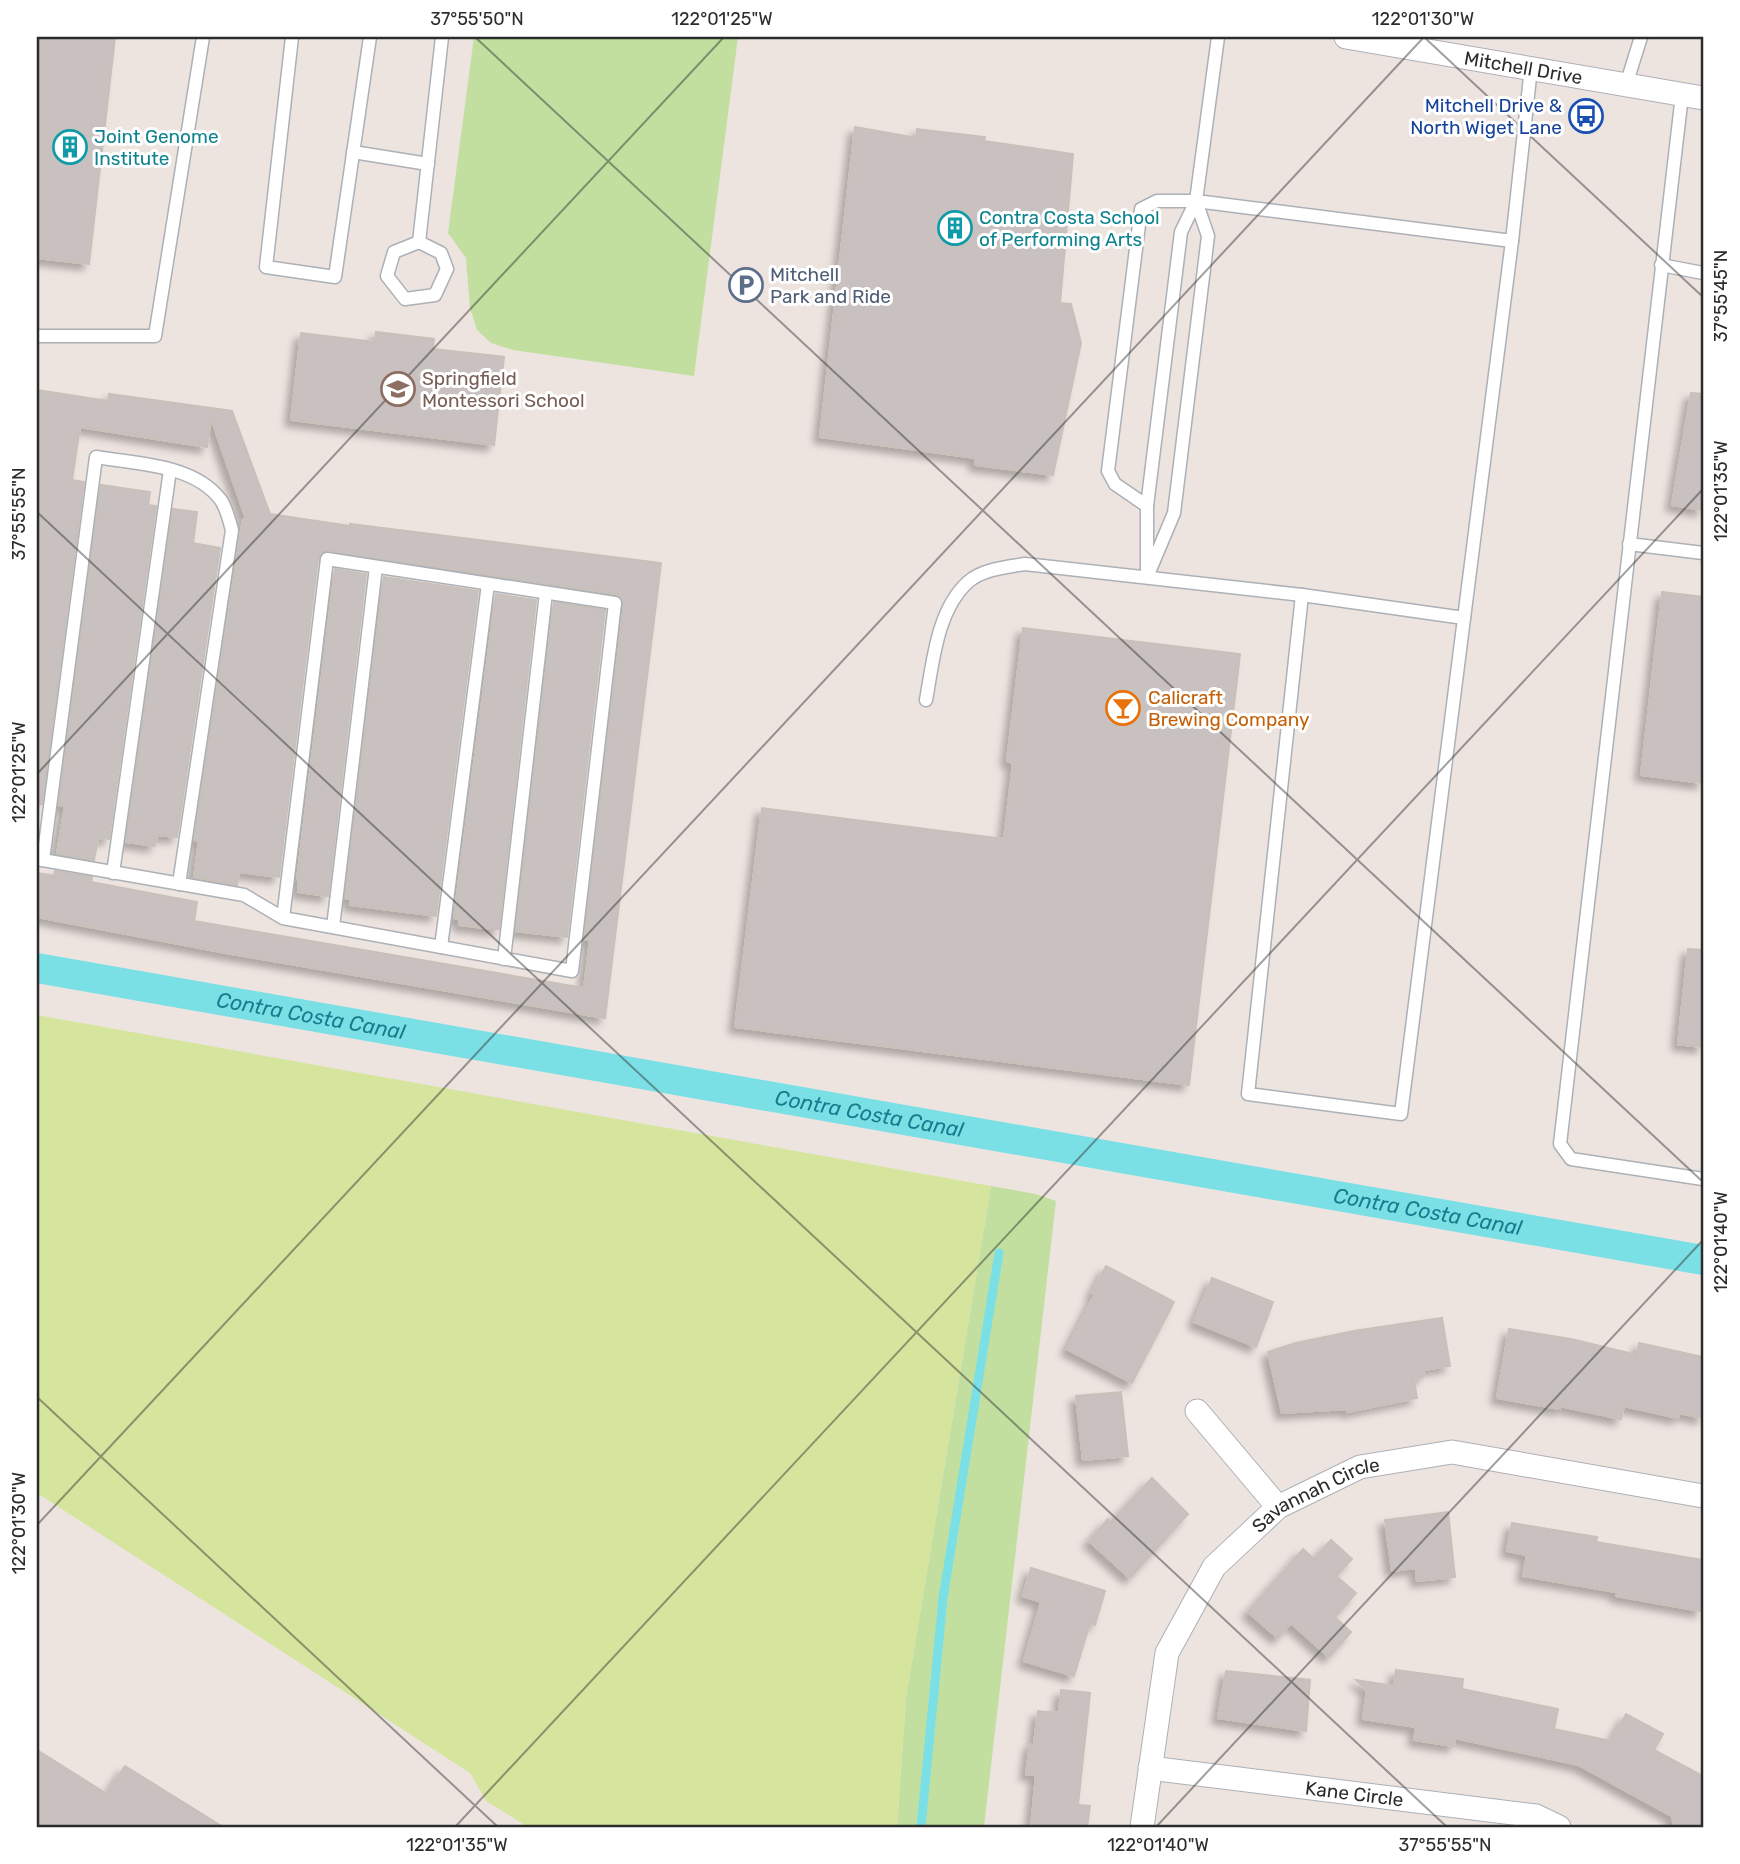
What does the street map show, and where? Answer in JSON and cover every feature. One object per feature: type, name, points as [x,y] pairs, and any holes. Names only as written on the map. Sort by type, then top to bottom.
[{"type":"street","name":"Mitchell Drive","points":[[1346,37],[1693,96]]},
{"type":"street","points":[[1197,1411],[1278,1507]]},
{"type":"street","name":"Savannah Circle","points":[[1142,1827],[1167,1653],[1214,1567],[1278,1507],[1360,1467],[1452,1452],[1703,1496]]},
{"type":"street","name":"Kane Circle","points":[[1150,1768],[1536,1816],[1559,1827]]},
{"type":"lane","points":[[37,336],[155,336],[204,37]]},
{"type":"lane","points":[[292,37],[265,267],[335,277],[370,37]]},
{"type":"lane","points":[[419,242],[442,37]]},
{"type":"lane","points":[[1147,577],[1147,506],[1181,232],[1196,201],[1218,37]]},
{"type":"lane","points":[[1626,85],[1642,37]]},
{"type":"lane","points":[[1302,595],[1248,1094],[1401,1114],[1512,241],[1531,68]]},
{"type":"lane","points":[[1693,96],[1661,265],[1560,1144],[1571,1159],[1703,1179]]},
{"type":"lane","points":[[353,152],[428,164]]},
{"type":"lane","points":[[1147,506],[1115,484],[1108,471],[1141,209],[1157,201],[1196,201],[1512,241]]},
{"type":"lane","points":[[1147,577],[1174,513],[1208,236],[1196,201]]},
{"type":"lane","points":[[419,242],[441,253],[447,269],[435,295],[405,299],[387,276],[394,252],[419,242]]},
{"type":"lane","points":[[1661,265],[1703,273]]},
{"type":"lane","points":[[178,884],[232,530],[221,499],[198,481],[170,470],[96,457],[40,860],[113,873],[178,884],[244,895],[284,918],[572,971],[615,603],[327,559],[284,918]]},
{"type":"lane","points":[[113,873],[170,470]]},
{"type":"lane","points":[[1629,544],[1703,553]]},
{"type":"lane","points":[[926,700],[937,636],[949,609],[969,582],[994,569],[1026,564],[1302,595],[1464,618]]},
{"type":"lane","points":[[333,927],[376,567]]},
{"type":"lane","points":[[441,947],[488,584]]},
{"type":"lane","points":[[503,959],[546,593]]},
{"type":"green space","points":[[474,37],[738,37],[694,376],[513,350],[491,343],[477,330],[470,308],[466,258],[448,233]]},
{"type":"green space","points":[[37,1015],[991,1186],[906,1698],[897,1827],[528,1827],[486,1801],[470,1773],[37,1493]]},
{"type":"green space","points":[[991,1186],[1036,1194],[1056,1201],[984,1827],[897,1827],[906,1698]]},
{"type":"building","name":"Joint Genome Institute","points":[[37,37],[115,37],[89,264],[37,258]]},
{"type":"building","name":"Contra Costa School of Performing Arts","points":[[855,127],[917,138],[917,129],[985,137],[984,141],[1073,154],[1060,303],[1071,304],[1081,343],[1053,475],[975,465],[976,458],[820,437]]},
{"type":"building","name":"Springfield Montessori School","points":[[376,332],[434,339],[433,349],[504,357],[494,445],[291,420],[301,333],[375,342]]},
{"type":"building","points":[[37,390],[108,401],[109,394],[232,411],[270,514],[661,563],[605,1018],[226,953],[37,917],[37,873],[54,876],[55,871],[92,877],[91,882],[197,902],[194,921],[584,988],[590,940],[584,940],[624,604],[616,594],[323,551],[318,558],[279,877],[239,872],[237,885],[194,877],[199,841],[194,840],[243,519],[246,519],[211,418],[207,447],[80,427],[72,480],[84,482],[42,804],[37,804]]},
{"type":"building","points":[[1691,393],[1703,394],[1703,510],[1672,505]]},
{"type":"building","points":[[101,485],[150,492],[148,505],[156,506],[109,839],[98,838],[94,860],[57,854],[65,806],[59,805]]},
{"type":"building","points":[[173,509],[197,512],[193,543],[220,548],[177,837],[157,835],[155,846],[126,842]]},
{"type":"building","points":[[335,569],[366,574],[328,896],[298,892],[297,880]]},
{"type":"building","points":[[384,577],[478,591],[436,916],[350,905],[351,899],[345,898]]},
{"type":"building","points":[[1662,592],[1703,597],[1703,783],[1641,775]]},
{"type":"building","points":[[496,594],[536,600],[499,929],[492,929],[459,925],[460,919],[454,918]]},
{"type":"building","points":[[554,602],[605,610],[567,937],[516,931]]},
{"type":"building","points":[[1023,628],[1240,654],[1189,1085],[735,1027],[762,808],[1004,839],[1013,763],[1007,761]]},
{"type":"building","points":[[1688,949],[1703,950],[1703,1047],[1678,1044]]},
{"type":"building","points":[[1106,1266],[1174,1302],[1132,1383],[1067,1349]]},
{"type":"building","points":[[1212,1278],[1273,1302],[1256,1347],[1194,1322]]},
{"type":"building","points":[[1442,1318],[1450,1366],[1423,1370],[1424,1376],[1414,1380],[1417,1398],[1347,1412],[1347,1409],[1282,1413],[1268,1352],[1296,1343],[1354,1331]]},
{"type":"building","points":[[1509,1329],[1571,1339],[1637,1355],[1639,1343],[1703,1357],[1703,1418],[1679,1413],[1678,1418],[1624,1406],[1621,1419],[1560,1406],[1560,1409],[1497,1398]]},
{"type":"building","points":[[1121,1392],[1128,1456],[1083,1460],[1076,1396]]},
{"type":"building","points":[[1152,1478],[1188,1514],[1130,1578],[1089,1541],[1108,1519],[1111,1522]]},
{"type":"building","points":[[1448,1512],[1455,1577],[1417,1581],[1416,1568],[1392,1571],[1385,1520]]},
{"type":"building","points":[[1512,1523],[1597,1537],[1596,1542],[1703,1560],[1701,1611],[1616,1596],[1616,1592],[1523,1576],[1527,1555],[1507,1551]]},
{"type":"building","points":[[1331,1540],[1352,1559],[1336,1576],[1356,1593],[1335,1617],[1351,1632],[1329,1657],[1291,1623],[1278,1638],[1248,1612],[1303,1549],[1314,1559]]},
{"type":"building","points":[[1031,1568],[1105,1591],[1095,1625],[1090,1623],[1074,1676],[1024,1661],[1041,1602],[1023,1596]]},
{"type":"building","points":[[1396,1670],[1463,1679],[1462,1689],[1558,1709],[1554,1729],[1611,1741],[1626,1714],[1663,1734],[1654,1750],[1703,1776],[1703,1827],[1674,1827],[1672,1816],[1579,1765],[1455,1738],[1454,1746],[1414,1740],[1416,1727],[1363,1719],[1367,1690],[1356,1680],[1394,1686]]},
{"type":"building","points":[[1226,1671],[1310,1680],[1306,1731],[1218,1718]]},
{"type":"building","points":[[1061,1690],[1090,1693],[1078,1805],[1090,1806],[1087,1827],[1031,1827],[1036,1775],[1026,1774],[1030,1744],[1034,1744],[1038,1711],[1059,1713]]},
{"type":"building","points":[[37,1750],[107,1794],[125,1766],[223,1827],[37,1827]]},
{"type":"waterway","name":"Contra Costa Canal","points":[[37,968],[1703,1260]]},
{"type":"waterway","points":[[921,1827],[943,1598],[999,1253]]},
{"type":"place","name":"Mitchell Drive & North Wiget Lane","points":[[1586,116]]},
{"type":"place","name":"Joint Genome Institute","points":[[70,147]]},
{"type":"place","name":"Contra Costa School of Performing Arts","points":[[955,228]]},
{"type":"place","name":"Mitchell Park and Ride","points":[[746,285]]},
{"type":"place","name":"Springfield Montessori School","points":[[398,389]]},
{"type":"place","name":"Calicraft Brewing Company","points":[[1123,708]]}]
